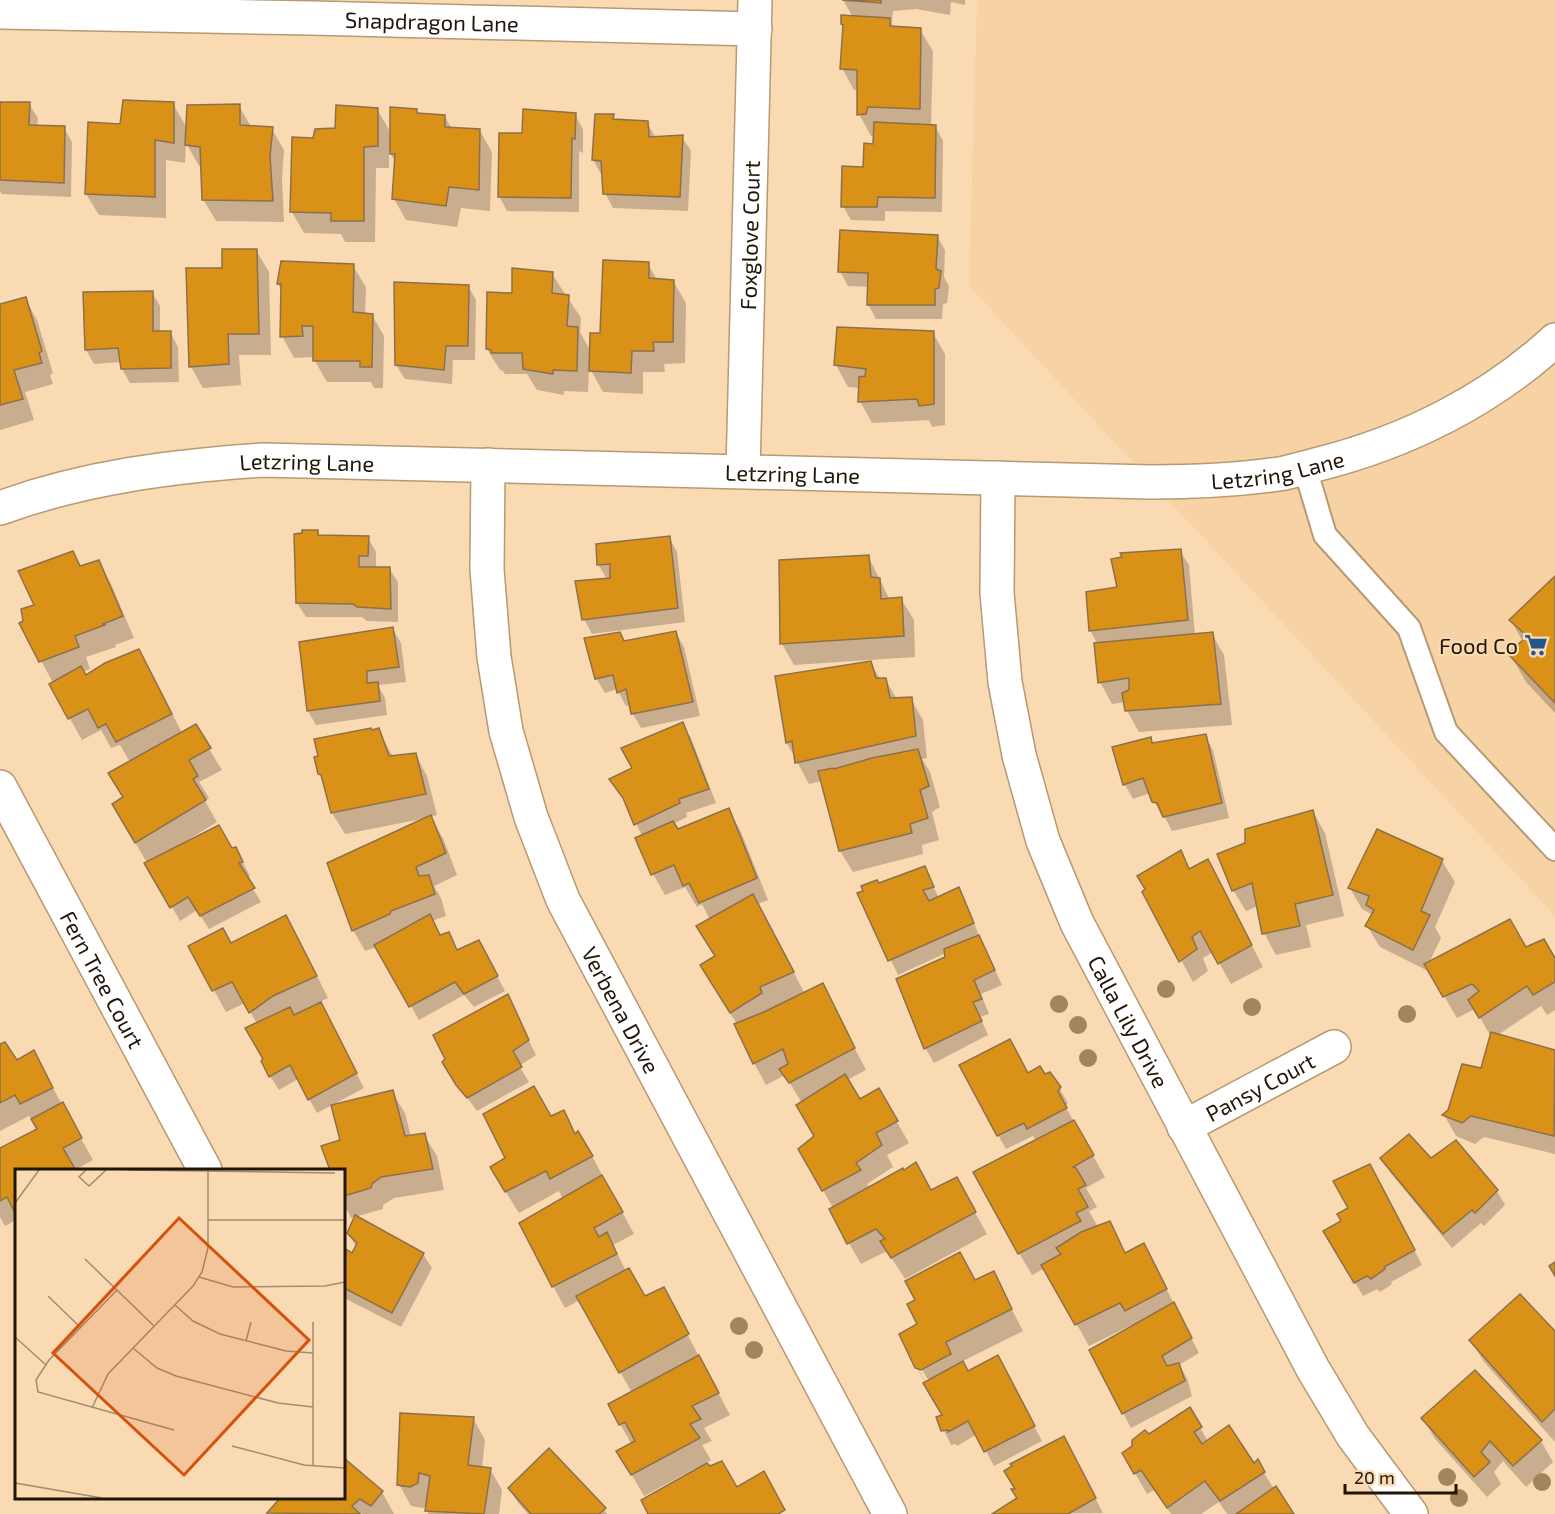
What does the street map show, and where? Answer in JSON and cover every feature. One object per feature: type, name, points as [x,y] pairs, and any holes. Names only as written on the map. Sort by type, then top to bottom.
[{"type":"street","name":"Snapdragon Lane","points":[[0,12],[312,9],[755,15]]},
{"type":"street","name":"Foxglove Court","points":[[743,471],[755,15]]},
{"type":"street","name":"Letzring Lane","points":[[0,508],[107,477],[186,465],[263,460],[1214,482],[1282,474],[1358,454],[1421,429],[1482,396],[1555,340]]},
{"type":"street","name":"Verbena Drive","points":[[488,465],[487,569],[494,657],[506,731],[531,817],[563,900],[890,1514]]},
{"type":"street","name":"Calla Lily Drive","points":[[998,478],[997,593],[1005,682],[1019,755],[1043,841],[1077,923],[1313,1369],[1353,1436],[1411,1514]]},
{"type":"street","name":"Fern Tree Court","points":[[0,787],[204,1169]]},
{"type":"street","name":"Pansy Court","points":[[1184,1127],[1335,1047]]},
{"type":"lane","points":[[1305,468],[1325,536],[1409,628],[1446,732],[1555,849]]},
{"type":"shaded area","points":[[977,0],[1555,0],[1555,916],[969,286]]},
{"type":"building","points":[[842,0],[881,0],[881,3]]},
{"type":"building","points":[[841,15],[890,18],[890,26],[921,28],[920,109],[868,107],[866,114],[857,115],[857,70],[840,69],[843,25]]},
{"type":"building","points":[[123,100],[174,102],[174,143],[155,140],[155,197],[85,194],[88,122],[120,124]]},
{"type":"building","points":[[0,102],[30,102],[29,125],[65,126],[64,183],[0,180]]},
{"type":"building","points":[[240,104],[240,125],[273,127],[270,156],[273,201],[202,200],[200,147],[185,145],[187,105]]},
{"type":"building","points":[[336,105],[378,108],[378,146],[364,147],[364,221],[331,221],[331,213],[290,212],[292,137],[313,138],[315,129],[335,128]]},
{"type":"building","points":[[390,107],[417,109],[417,113],[445,115],[445,127],[480,129],[479,190],[449,187],[446,206],[392,199],[395,154],[390,154]]},
{"type":"building","points":[[523,109],[576,113],[575,139],[572,138],[571,198],[498,197],[499,133],[522,133]]},
{"type":"building","points":[[595,114],[614,114],[613,119],[648,121],[649,137],[683,135],[680,197],[603,194],[601,161],[592,160]]},
{"type":"building","points":[[874,122],[936,125],[935,198],[878,197],[877,207],[841,207],[842,166],[863,167],[864,143],[873,144]]},
{"type":"building","points":[[840,230],[938,235],[936,269],[941,271],[939,288],[935,289],[935,305],[867,305],[868,273],[838,272]]},
{"type":"building","points":[[222,249],[257,249],[259,334],[228,334],[229,364],[189,367],[186,268],[222,268]]},
{"type":"building","points":[[603,260],[649,262],[649,278],[674,280],[673,342],[653,342],[654,351],[632,351],[631,373],[589,371],[590,333],[600,333]]},
{"type":"building","points":[[281,261],[354,264],[353,312],[373,314],[372,367],[360,367],[360,361],[313,361],[313,326],[302,326],[303,336],[280,337],[281,284],[277,284]]},
{"type":"building","points":[[512,268],[553,272],[552,293],[569,295],[567,326],[578,327],[577,371],[553,370],[553,374],[523,369],[522,353],[491,353],[491,350],[486,349],[487,292],[512,293]]},
{"type":"building","points":[[394,282],[469,285],[468,346],[446,346],[444,370],[395,365]]},
{"type":"building","points":[[153,291],[153,331],[171,331],[171,368],[121,369],[118,348],[85,350],[83,292]]},
{"type":"building","points":[[26,297],[42,351],[39,353],[42,363],[14,370],[23,399],[0,405],[0,304]]},
{"type":"building","points":[[837,327],[934,331],[934,404],[919,406],[917,399],[858,402],[859,377],[865,376],[866,369],[834,365]]},
{"type":"building","points":[[302,530],[318,530],[318,535],[369,536],[368,556],[359,556],[359,567],[390,567],[391,609],[357,607],[353,604],[296,603],[294,534],[302,533]]},
{"type":"building","points":[[670,536],[678,608],[582,620],[575,581],[610,578],[610,564],[597,565],[596,544]]},
{"type":"building","points":[[1181,549],[1188,620],[1089,631],[1086,592],[1117,587],[1111,559],[1122,557],[1120,553]]},
{"type":"building","points":[[73,551],[80,566],[99,560],[123,616],[75,636],[79,647],[39,662],[19,623],[23,621],[21,609],[34,605],[18,571]]},
{"type":"building","points":[[869,555],[871,577],[880,578],[881,599],[902,597],[904,636],[780,644],[779,560]]},
{"type":"building","name":"Food Co","points":[[1555,576],[1555,703],[1508,654],[1527,636],[1509,620]]},
{"type":"building","points":[[393,627],[399,667],[367,671],[367,683],[378,682],[380,701],[307,711],[299,642]]},
{"type":"building","points":[[676,631],[693,702],[631,714],[626,689],[617,693],[613,675],[595,679],[584,638],[620,632],[624,641]]},
{"type":"building","points":[[1213,632],[1221,704],[1125,711],[1122,693],[1129,690],[1129,678],[1098,683],[1094,643]]},
{"type":"building","points":[[139,649],[172,714],[116,742],[106,724],[98,728],[88,709],[68,719],[49,684],[81,666],[86,675],[105,663]]},
{"type":"building","points":[[871,661],[876,678],[886,678],[890,698],[912,697],[916,736],[795,763],[792,741],[786,743],[775,676]]},
{"type":"building","points":[[683,722],[709,789],[679,799],[680,803],[634,825],[623,798],[609,779],[632,768],[621,748]]},
{"type":"building","points":[[196,724],[211,748],[189,760],[198,776],[193,779],[206,800],[135,843],[112,804],[123,797],[108,773]]},
{"type":"building","points":[[371,728],[372,730],[379,728],[389,756],[416,753],[426,794],[331,813],[314,757],[318,756],[314,739]]},
{"type":"building","points":[[1206,734],[1222,803],[1163,817],[1157,803],[1152,802],[1143,778],[1123,785],[1112,747],[1151,737],[1152,743]]},
{"type":"building","points":[[918,749],[929,786],[920,790],[928,818],[910,824],[912,833],[839,851],[818,771]]},
{"type":"building","points":[[729,808],[757,878],[699,903],[689,883],[683,886],[674,865],[651,875],[635,838],[673,821],[678,829]]},
{"type":"building","points":[[1313,810],[1333,895],[1295,904],[1300,926],[1262,934],[1252,883],[1232,891],[1217,854],[1245,843],[1245,829]]},
{"type":"building","points":[[431,815],[446,853],[416,867],[419,876],[429,875],[435,894],[391,911],[390,914],[352,931],[327,863]]},
{"type":"building","points":[[219,825],[232,848],[236,847],[243,862],[239,863],[255,888],[200,916],[188,897],[170,908],[144,863]]},
{"type":"building","points":[[1377,829],[1443,859],[1421,911],[1430,915],[1413,950],[1365,926],[1374,910],[1366,905],[1369,896],[1348,888]]},
{"type":"building","points":[[1181,850],[1189,869],[1208,859],[1252,945],[1218,964],[1200,931],[1192,937],[1197,949],[1179,962],[1142,892],[1145,889],[1137,876]]},
{"type":"building","points":[[925,866],[934,887],[923,890],[929,901],[959,887],[974,923],[888,961],[857,893],[863,891],[861,886],[877,880],[879,883]]},
{"type":"building","points":[[753,894],[794,972],[760,987],[762,993],[730,1013],[700,965],[715,956],[696,926]]},
{"type":"building","points":[[430,914],[440,935],[449,932],[457,950],[479,940],[498,976],[464,994],[455,982],[409,1007],[374,945]]},
{"type":"building","points":[[286,915],[317,976],[273,996],[249,1013],[232,982],[212,991],[188,946],[223,928],[231,943]]},
{"type":"building","points":[[1510,919],[1526,947],[1544,939],[1555,958],[1555,982],[1533,995],[1527,986],[1479,1018],[1468,1000],[1479,991],[1472,984],[1443,997],[1424,964]]},
{"type":"building","points":[[979,935],[995,970],[974,980],[982,999],[973,1002],[982,1021],[924,1049],[896,979],[945,957],[944,949]]},
{"type":"building","points":[[823,983],[855,1048],[789,1083],[779,1069],[788,1064],[783,1049],[753,1064],[734,1024]]},
{"type":"building","points":[[508,994],[529,1040],[513,1051],[522,1067],[467,1098],[442,1062],[445,1059],[433,1035]]},
{"type":"building","points":[[321,1002],[357,1073],[308,1100],[290,1065],[269,1077],[261,1061],[263,1059],[245,1028],[290,1007],[294,1015]]},
{"type":"building","points":[[1491,1032],[1555,1050],[1554,1136],[1471,1116],[1462,1123],[1442,1115],[1448,1110],[1462,1064],[1481,1068]]},
{"type":"building","points":[[1010,1039],[1028,1073],[1040,1066],[1045,1074],[1050,1072],[1061,1087],[1058,1091],[1067,1108],[1027,1129],[1024,1123],[997,1136],[959,1065]]},
{"type":"building","points":[[5,1042],[17,1060],[34,1050],[53,1088],[20,1104],[15,1095],[0,1103],[0,1044]]},
{"type":"building","points":[[845,1074],[860,1099],[879,1088],[898,1121],[876,1133],[882,1145],[856,1163],[861,1170],[822,1191],[798,1149],[814,1136],[796,1105]]},
{"type":"building","points":[[534,1086],[551,1116],[564,1110],[575,1134],[578,1131],[593,1156],[550,1179],[546,1171],[505,1192],[490,1167],[505,1158],[483,1114]]},
{"type":"building","points":[[393,1090],[405,1136],[425,1133],[433,1169],[381,1177],[372,1184],[371,1188],[345,1196],[345,1169],[330,1169],[321,1146],[340,1140],[331,1105]]},
{"type":"building","points":[[63,1102],[82,1138],[63,1148],[75,1169],[15,1169],[15,1213],[7,1197],[0,1201],[0,1148],[37,1129],[31,1119]]},
{"type":"building","points":[[1074,1120],[1094,1155],[1073,1167],[1076,1168],[1086,1185],[1078,1189],[1088,1207],[1076,1213],[1081,1221],[1018,1254],[973,1172]]},
{"type":"building","points":[[1409,1134],[1431,1158],[1456,1140],[1498,1190],[1475,1213],[1472,1210],[1443,1234],[1380,1158]]},
{"type":"building","points":[[916,1162],[931,1190],[957,1177],[976,1212],[891,1258],[880,1241],[885,1239],[876,1229],[847,1244],[829,1209]]},
{"type":"building","points":[[1370,1164],[1415,1250],[1384,1267],[1385,1269],[1371,1279],[1367,1276],[1354,1283],[1323,1231],[1341,1221],[1337,1214],[1348,1208],[1333,1181]]},
{"type":"building","points":[[602,1175],[623,1212],[594,1228],[599,1237],[607,1232],[617,1254],[552,1287],[519,1223]]},
{"type":"building","points":[[355,1215],[424,1253],[392,1313],[345,1289],[345,1249],[352,1253],[357,1243],[347,1233]]},
{"type":"building","points":[[1110,1221],[1125,1253],[1144,1243],[1167,1289],[1125,1311],[1120,1303],[1075,1325],[1041,1265],[1061,1254],[1056,1248],[1081,1232]]},
{"type":"building","points":[[960,1252],[975,1280],[994,1271],[1012,1309],[946,1342],[951,1354],[921,1370],[915,1368],[899,1334],[917,1324],[907,1304],[915,1300],[905,1281]]},
{"type":"building","points":[[1555,1262],[1555,1276],[1549,1266]]},
{"type":"building","points":[[629,1268],[645,1296],[664,1287],[689,1334],[619,1373],[576,1296]]},
{"type":"building","points":[[1520,1294],[1555,1331],[1555,1409],[1542,1422],[1469,1340]]},
{"type":"building","points":[[1174,1302],[1192,1338],[1162,1356],[1167,1366],[1179,1363],[1185,1381],[1122,1414],[1089,1350]]},
{"type":"building","points":[[699,1355],[719,1393],[692,1406],[701,1419],[690,1424],[700,1438],[631,1475],[616,1451],[635,1441],[625,1422],[619,1425],[608,1404]]},
{"type":"building","points":[[998,1355],[1035,1426],[984,1452],[968,1421],[948,1432],[948,1430],[941,1431],[936,1417],[942,1415],[923,1383],[963,1361],[968,1371]]},
{"type":"building","points":[[1475,1370],[1542,1440],[1513,1466],[1490,1441],[1481,1452],[1490,1462],[1474,1477],[1421,1418]]},
{"type":"building","points":[[1190,1407],[1202,1427],[1194,1432],[1202,1444],[1229,1425],[1254,1463],[1258,1459],[1265,1472],[1220,1501],[1205,1481],[1167,1508],[1141,1470],[1134,1474],[1122,1453],[1132,1446],[1132,1440],[1145,1430],[1149,1434]]},
{"type":"building","points":[[400,1413],[474,1417],[468,1465],[491,1468],[484,1514],[425,1511],[430,1476],[419,1473],[418,1483],[410,1487],[397,1485]]},
{"type":"building","points":[[1064,1436],[1096,1498],[1068,1514],[992,1514],[1017,1498],[1011,1489],[1015,1489],[1004,1471],[1012,1466],[1010,1464]]},
{"type":"building","points":[[549,1448],[606,1508],[599,1514],[531,1514],[508,1488]]},
{"type":"building","points":[[345,1459],[383,1491],[371,1506],[360,1499],[352,1506],[360,1514],[267,1513],[279,1499],[345,1499]]},
{"type":"building","points":[[722,1461],[737,1487],[764,1471],[785,1510],[778,1514],[648,1514],[641,1500],[707,1463],[710,1466]]},
{"type":"building","points":[[1276,1486],[1294,1514],[1236,1514]]},
{"type":"place","name":"Food Co","points":[[1536,645]]}]
